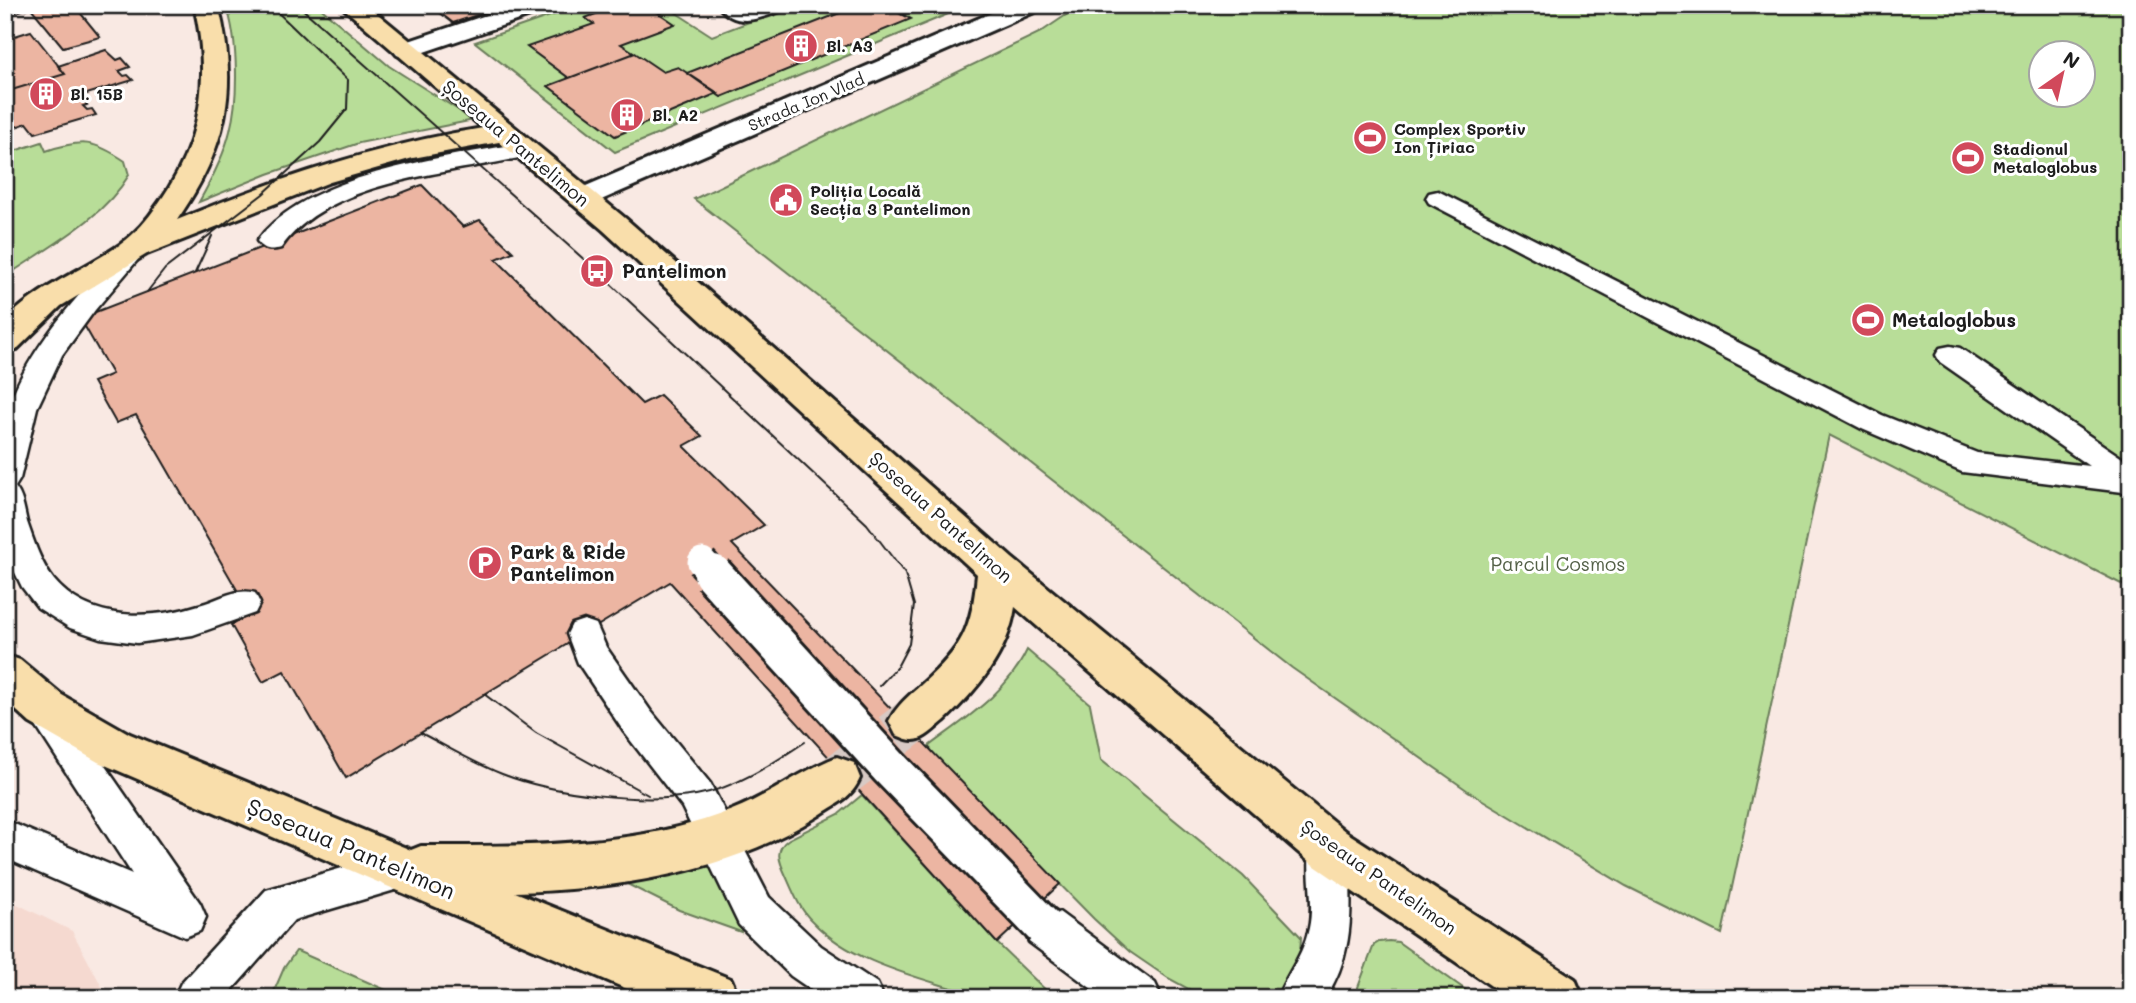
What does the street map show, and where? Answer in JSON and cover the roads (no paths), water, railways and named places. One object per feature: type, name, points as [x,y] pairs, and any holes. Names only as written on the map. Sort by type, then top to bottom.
[{"type":"main road","points":[[133,250],[185,190],[199,163],[209,130],[216,90],[216,61],[206,5]]},
{"type":"main road","name":"Șoseaua Pantelimon","points":[[352,5],[582,198],[998,569],[1329,848],[1556,998]]},
{"type":"main road","points":[[5,323],[133,250],[242,202],[310,177],[431,144],[513,141]]},
{"type":"main road","points":[[5,341],[39,306]]},
{"type":"main road","points":[[912,721],[954,681],[985,640],[994,610],[998,569]]},
{"type":"main road","name":"Șoseaua Pantelimon","points":[[5,673],[46,709],[114,748],[712,998]]},
{"type":"main road","points":[[5,687],[46,709]]},
{"type":"main road","points":[[401,870],[537,870],[630,860],[719,838],[757,825],[815,794],[837,778]]},
{"type":"street","points":[[406,50],[540,5]]},
{"type":"street","points":[[730,5],[747,15],[775,5]]},
{"type":"street","name":"Strada Ion Vlad","points":[[582,198],[1031,5]]},
{"type":"lane","points":[[272,243],[271,241],[297,217],[320,214],[367,195],[412,171],[513,141]]},
{"type":"lane","points":[[1438,198],[1872,422],[1973,464],[2131,481]]},
{"type":"lane","points":[[5,479],[23,403],[37,370],[64,329],[133,250]]},
{"type":"lane","points":[[1950,355],[2131,481]]},
{"type":"lane","points":[[5,496],[12,530],[49,598],[78,615],[111,628],[147,629],[195,621],[243,603]]},
{"type":"lane","points":[[702,562],[889,767],[1044,927],[1140,998]]},
{"type":"lane","points":[[584,634],[590,653],[637,721],[696,795],[754,911],[806,961],[862,998]]},
{"type":"lane","points":[[5,838],[185,917],[46,709]]},
{"type":"lane","points":[[1299,998],[1318,970],[1331,925],[1329,848]]},
{"type":"lane","points":[[196,998],[281,904],[401,870]]},
{"type":"tunnel","points":[[837,778],[912,721]]},
{"type":"tram line","points":[[147,292],[165,269],[263,194],[320,142],[347,109],[348,80],[270,5]]},
{"type":"tram line","points":[[298,5],[597,271],[867,524],[905,574],[914,605],[909,644],[897,667],[879,686]]},
{"type":"tram line","points":[[195,273],[212,236]]},
{"type":"tram line","points":[[484,694],[536,733],[648,795]]},
{"type":"tram line","points":[[421,733],[481,765],[523,781],[571,792],[624,798],[674,798],[711,792],[767,767],[805,742]]},
{"type":"place","name":"Bl. A3","points":[[801,46]]},
{"type":"place","name":"Bl. 15B","points":[[46,94]]},
{"type":"place","name":"Bl. A2","points":[[627,115]]},
{"type":"place","name":"Complex Sportiv Ion Țiriac","points":[[1370,138]]},
{"type":"place","name":"Stadionul Metaloglobus","points":[[1968,158]]},
{"type":"place","name":"Poliția Locală Secția 3 Pantelimon","points":[[786,200]]},
{"type":"place","name":"Pantelimon","points":[[597,271]]},
{"type":"place","name":"Metaloglobus","points":[[1868,320]]},
{"type":"place","name":"Park & Ride Pantelimon","points":[[485,563]]},
{"type":"park label","name":"Parcul Cosmos","points":[[1558,564]]}]
